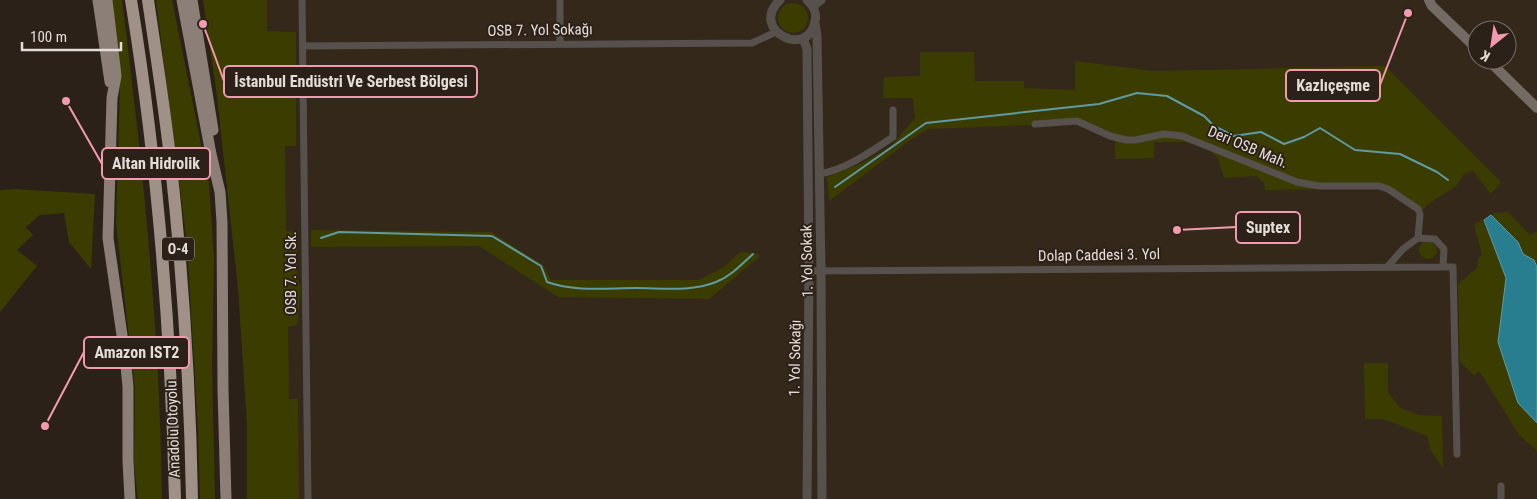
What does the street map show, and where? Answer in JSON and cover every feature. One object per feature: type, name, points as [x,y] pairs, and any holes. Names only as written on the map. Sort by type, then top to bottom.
[{"type":"highway","name":"Anadolu Otoyolu","points":[[131,0],[146,103],[159,221],[169,359],[175,499]]},
{"type":"highway","name":"Anadolu Otoyolu","points":[[148,0],[164,112],[177,228],[186,345],[192,499]]},
{"type":"main road","points":[[98,0],[112,98]]},
{"type":"main road","points":[[108,0],[116,76],[112,98],[108,238],[127,379],[130,499]]},
{"type":"main road","points":[[182,0],[220,192]]},
{"type":"main road","points":[[192,0],[211,108],[220,192],[226,499]]},
{"type":"main road","points":[[1422,0],[1430,3],[1467,39]]},
{"type":"main road","points":[[1498,70],[1537,108]]},
{"type":"street","name":"OSB 7. Yol Sk.","points":[[302,0],[308,499]]},
{"type":"street","points":[[560,0],[560,44]]},
{"type":"street","points":[[771,0],[772,25],[776,32],[789,40],[803,38],[808,34],[815,23],[815,12],[810,3],[821,0]]},
{"type":"street","points":[[772,10],[780,0]]},
{"type":"street","name":"1. Yol Sokak","points":[[815,23],[821,271],[822,499]]},
{"type":"street","name":"OSB 7. Yol Sokağı","points":[[303,46],[752,43],[776,32]]},
{"type":"street","name":"1. Yol Sokağı","points":[[803,38],[807,49],[810,271],[807,499]]},
{"type":"street","points":[[819,174],[827,173],[858,160],[893,137],[892,110]]},
{"type":"street","name":"Deri OSB Mah.","points":[[1035,124],[1077,121],[1110,136],[1126,140],[1164,134],[1182,136],[1297,182],[1319,186],[1379,186],[1388,189],[1418,209],[1420,214],[1418,238]]},
{"type":"street","points":[[1388,266],[1403,249],[1418,238],[1435,239],[1444,249],[1443,267],[1453,267],[1457,454]]},
{"type":"street","name":"Dolap Caddesi 3. Yol","points":[[810,271],[1443,267]]},
{"type":"street","points":[[1501,486],[1501,499]]},
{"type":"shaded area","points":[[109,0],[122,0],[137,125],[154,311],[161,436],[162,499],[138,499],[134,464],[135,388],[116,224],[120,85]]},
{"type":"shaded area","points":[[156,0],[172,0],[209,184],[214,259],[212,367],[215,499],[200,499],[198,428],[187,244]]},
{"type":"shaded area","points":[[203,0],[1537,0],[1537,499],[247,499],[247,424],[238,288],[217,96]]},
{"type":"shaded area","points":[[203,0],[267,0],[267,31],[296,32],[296,146],[285,146],[286,231],[298,232],[297,277],[301,287],[297,325],[288,327],[289,399],[298,399],[299,499],[247,499],[247,424],[238,288],[217,96]]},
{"type":"shaded area","points":[[793,3],[804,7],[808,18],[804,29],[793,33],[782,29],[778,18],[782,7]]},
{"type":"shaded area","points":[[920,52],[974,52],[975,81],[1024,81],[1024,88],[1075,90],[1075,61],[1154,71],[1385,66],[1501,182],[1491,194],[1473,171],[1464,174],[1456,186],[1427,205],[1419,214],[1416,207],[1385,188],[1265,190],[1264,183],[1256,176],[1224,178],[1218,158],[1201,142],[1154,142],[1154,158],[1115,159],[1115,140],[1081,123],[928,129],[910,140],[829,201],[827,177],[860,164],[890,147],[915,118],[913,98],[883,98],[884,77],[920,76]]},
{"type":"shaded area","points":[[14,189],[95,194],[91,269],[69,242],[64,213],[40,215],[26,227],[33,235],[17,250],[37,266],[0,312],[0,190]]},
{"type":"shaded area","points":[[1508,212],[1530,235],[1537,231],[1537,323],[1520,256],[1490,219],[1494,213]]},
{"type":"shaded area","points":[[1483,219],[1506,278],[1498,343],[1537,421],[1537,451],[1519,435],[1482,375],[1478,371],[1475,376],[1460,362],[1458,284],[1477,268],[1478,259],[1482,255],[1474,225]]},
{"type":"shaded area","points":[[311,230],[491,232],[543,265],[551,280],[699,280],[724,267],[740,252],[759,254],[759,257],[709,299],[558,297],[479,246],[311,247]]},
{"type":"shaded area","points":[[1428,241],[1434,244],[1437,250],[1434,256],[1428,259],[1422,256],[1419,250],[1422,244]]},
{"type":"shaded area","points":[[1364,363],[1388,363],[1388,392],[1400,408],[1419,415],[1442,416],[1443,468],[1431,451],[1427,436],[1383,419],[1365,419]]},
{"type":"water","points":[[1491,215],[1518,242],[1523,254],[1534,260],[1537,267],[1537,423],[1518,403],[1498,342],[1506,278],[1484,220]]},
{"type":"waterway","points":[[835,187],[926,123],[1099,104],[1137,93],[1167,96],[1204,116],[1214,126],[1234,136],[1261,132],[1284,144],[1304,137],[1320,128],[1355,150],[1400,154],[1437,172],[1448,180]]},
{"type":"waterway","points":[[321,238],[339,232],[492,236],[541,266],[547,282],[591,289],[676,289],[697,287],[726,277],[753,254]]},
{"type":"place","name":"Kazlıçeşme","points":[[1408,13]]},
{"type":"place","name":"İstanbul Endüstri Ve Serbest Bölgesi","points":[[203,24]]},
{"type":"place","name":"Altan Hidrolik","points":[[66,101]]},
{"type":"place","name":"Suptex","points":[[1177,230]]},
{"type":"place","name":"Amazon IST2","points":[[45,426]]}]
